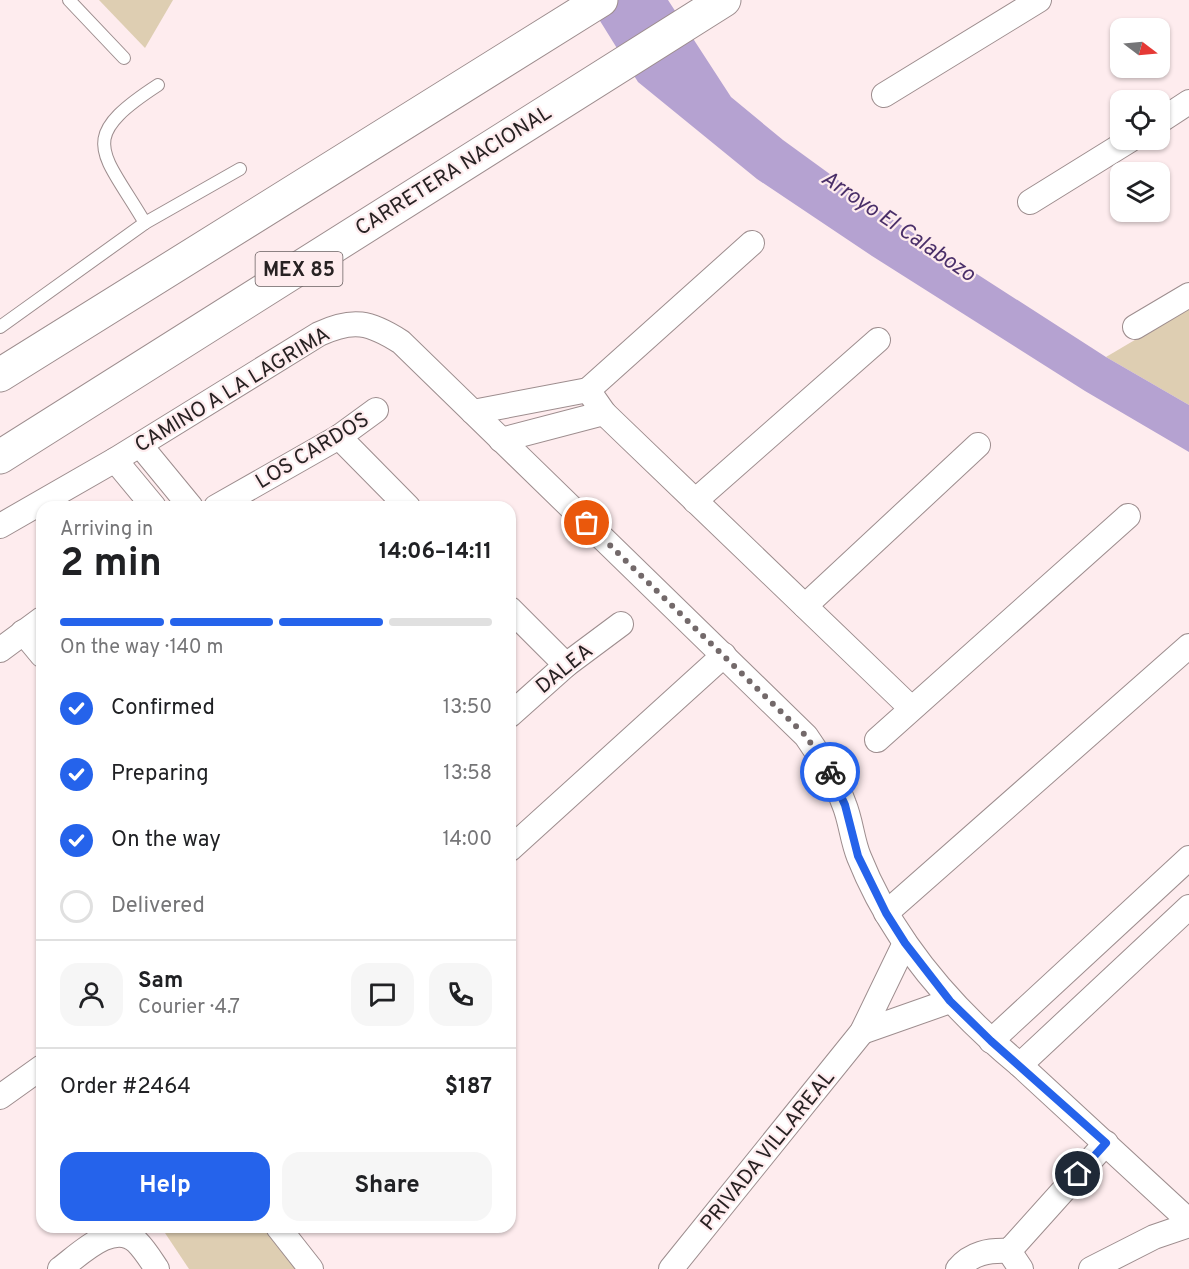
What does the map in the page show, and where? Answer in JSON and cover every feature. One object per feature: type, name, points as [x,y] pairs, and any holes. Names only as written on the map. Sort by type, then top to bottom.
[{"type":"highway","name":"MEX 85","points":[[0,375],[601,0]]},
{"type":"highway","name":"CARRETERA NACIONAL","points":[[0,457],[718,4]]},
{"type":"street","points":[[884,95],[1039,0]]},
{"type":"street","points":[[1170,114],[1189,102]]},
{"type":"street","points":[[1030,202],[1114,150]]},
{"type":"street","points":[[473,412],[588,390],[753,243]]},
{"type":"street","points":[[1135,327],[1189,295]]},
{"type":"street","name":"CAMINO A LA LAGRIMA","points":[[44,501],[140,445],[320,334],[337,326],[351,323],[384,331],[401,342],[806,736],[829,770],[845,805],[858,856],[886,913],[905,943],[950,1001],[991,1041],[1106,1143],[1189,1223]]},
{"type":"street","points":[[695,501],[878,340]]},
{"type":"street","points":[[588,390],[604,413],[911,708]]},
{"type":"street","name":"LOS CARDOS","points":[[227,501],[339,437],[376,410]]},
{"type":"street","points":[[501,440],[604,413]]},
{"type":"street","points":[[339,437],[402,501]]},
{"type":"street","points":[[140,445],[186,501]]},
{"type":"street","points":[[805,606],[978,445]]},
{"type":"street","points":[[115,460],[149,501]]},
{"type":"street","name":"CAMINO A LA LAGRIMA","points":[[0,526],[36,505]]},
{"type":"street","points":[[877,740],[1128,516]]},
{"type":"street","points":[[516,615],[566,664]]},
{"type":"street","name":"DALEA","points":[[516,710],[566,664],[621,624]]},
{"type":"street","points":[[0,650],[32,626]]},
{"type":"street","points":[[886,913],[1189,646]]},
{"type":"street","points":[[516,843],[724,655]]},
{"type":"street","points":[[991,1041],[1189,858]]},
{"type":"street","points":[[1020,1065],[1189,908]]},
{"type":"street","name":"PRIVADA VILLAREAL","points":[[671,1269],[862,1032],[905,943]]},
{"type":"street","points":[[1092,947],[1117,973]]},
{"type":"street","points":[[1041,994],[1067,1020]]},
{"type":"street","points":[[862,1032],[950,1001]]},
{"type":"street","points":[[0,1097],[36,1071]]},
{"type":"street","points":[[958,1269],[972,1256],[990,1250],[1015,1260],[1106,1143]]},
{"type":"street","points":[[1091,1269],[1189,1223]]},
{"type":"street","points":[[283,1233],[311,1269]]},
{"type":"street","points":[[60,1269],[101,1240],[114,1234],[126,1235],[137,1241],[157,1269]]},
{"type":"lane","points":[[69,0],[124,58]]},
{"type":"lane","points":[[145,223],[106,156],[103,140],[109,125],[127,105],[158,85]]},
{"type":"lane","points":[[0,327],[145,223],[240,169]]},
{"type":"shaded area","points":[[99,0],[173,0],[145,48]]},
{"type":"shaded area","points":[[1189,308],[1189,405],[1106,357]]},
{"type":"shaded area","points":[[165,1233],[269,1233],[296,1269],[189,1269]]},
{"type":"water","name":"Arroyo El Calabozo","points":[[587,0],[668,0],[731,97],[783,140],[893,220],[1106,357],[1189,405],[1189,452],[1085,391],[872,256],[757,179],[638,82]]},
{"type":"way so far","points":[[587,523],[806,736],[830,772]]},
{"type":"route","points":[[830,772],[845,805],[858,856],[886,913],[905,943],[950,1001],[991,1041],[1106,1143],[1078,1174]]}]
